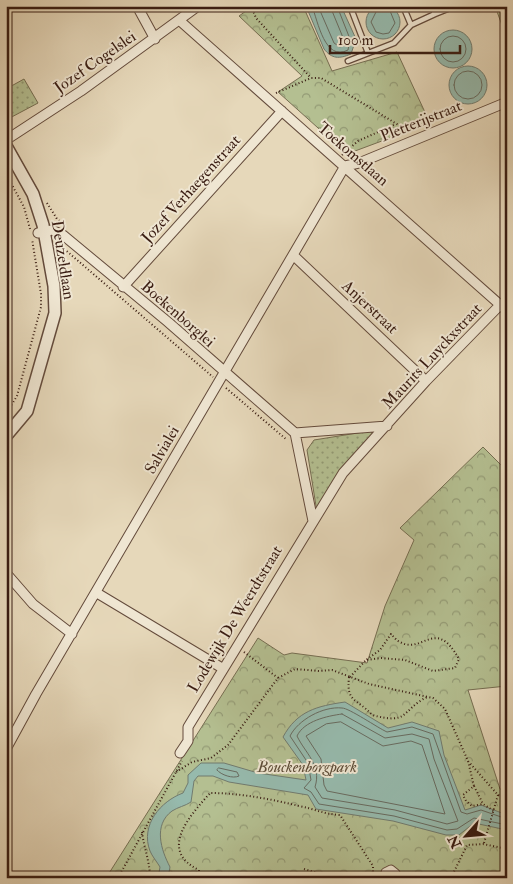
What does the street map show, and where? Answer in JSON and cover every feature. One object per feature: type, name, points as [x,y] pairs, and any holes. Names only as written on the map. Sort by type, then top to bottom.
[{"type":"street","points":[[137,6],[155,39]]},
{"type":"street","name":"Jozef Cogelslei","points":[[6,140],[81,91],[198,6]]},
{"type":"street","name":"Toekomstlaan","points":[[179,20],[503,308]]},
{"type":"street","name":"Pletterijstraat","points":[[345,166],[421,138],[507,102]]},
{"type":"street","name":"Jozef Verhaegenstraat","points":[[123,287],[282,111]]},
{"type":"street","name":"Deuzeldlaan","points":[[6,146],[33,194],[54,286],[55,313],[27,411],[6,436]]},
{"type":"street","name":"Deuzeldlaan","points":[[6,163],[24,192],[41,232],[47,286],[47,313],[23,399],[6,426]]},
{"type":"street","name":"Salvialei","points":[[6,749],[345,166]]},
{"type":"street","name":"Boekenborglei","points":[[41,232],[52,230],[63,235],[123,287],[168,322],[221,377],[295,433]]},
{"type":"street","name":"Anjerstraat","points":[[293,255],[426,381]]},
{"type":"street","name":"Maurits Luyckxstraat","points":[[313,521],[343,473],[426,381],[503,308]]},
{"type":"street","points":[[313,521],[295,433],[387,426]]},
{"type":"street","name":"Lodewijk De Weerdtstraat","points":[[181,757],[188,740],[188,727],[222,668],[313,521]]},
{"type":"street","points":[[6,574],[33,604],[72,634]]},
{"type":"street","points":[[97,593],[222,668]]},
{"type":"street","points":[[384,878],[386,872],[391,869],[396,873],[396,878]]},
{"type":"lane","points":[[350,6],[368,53]]},
{"type":"lane","points":[[403,6],[411,25]]},
{"type":"lane","points":[[432,6],[435,14]]},
{"type":"lane","points":[[348,61],[394,43],[411,25],[455,6]]},
{"type":"path","points":[[251,6],[256,18],[311,78]]},
{"type":"path","points":[[267,97],[311,78],[321,78],[331,82],[421,138]]},
{"type":"path","points":[[337,160],[358,141],[396,124]]},
{"type":"path","points":[[6,174],[28,220],[41,294],[35,330],[16,396],[6,414]]},
{"type":"path","points":[[42,197],[44,206]]},
{"type":"path","points":[[53,248],[62,247],[221,377],[298,449]]},
{"type":"path","points":[[366,660],[381,658],[405,660],[433,671],[455,668],[460,659],[447,641],[439,638],[424,640],[416,644],[407,644],[399,642],[391,634],[380,650],[366,660],[349,677],[347,690],[350,698],[365,707],[372,715],[394,719],[404,716],[420,700],[427,697]]},
{"type":"path","points":[[236,646],[278,678]]},
{"type":"path","points":[[176,772],[192,762],[211,758],[228,744],[278,678],[295,669],[332,670],[349,677],[433,698],[445,708],[468,761],[474,786],[483,804],[494,810]]},
{"type":"path","points":[[118,878],[176,772],[181,757]]},
{"type":"path","points":[[468,761],[498,796],[507,798]]},
{"type":"path","points":[[474,786],[463,795],[472,806],[483,804]]},
{"type":"path","points":[[219,877],[199,876],[199,870],[187,864],[181,854],[182,828],[210,793],[228,793],[301,806],[321,814],[340,815],[373,866],[372,878]]},
{"type":"path","points":[[483,844],[498,796]]},
{"type":"path","points":[[142,832],[145,852],[150,862],[150,878]]},
{"type":"path","points":[[451,878],[467,845],[483,844],[507,849]]},
{"type":"path","points":[[304,870],[334,878]]},
{"type":"green space","points":[[253,6],[303,6],[332,71],[397,52],[430,123],[347,154],[278,92],[302,76],[239,16]]},
{"type":"green space","points":[[495,6],[507,6],[507,39]]},
{"type":"green space","points":[[24,79],[38,103],[6,120],[6,89]]},
{"type":"green space","points":[[370,431],[377,436],[317,512],[307,450],[314,440]]},
{"type":"green space","name":"Bouckenborgpark","points":[[483,447],[507,471],[507,504],[503,510],[507,513],[507,686],[468,690],[500,789],[507,791],[507,878],[106,878],[258,638],[284,655],[292,653],[367,663],[385,606],[414,540],[400,528]]},
{"type":"water","points":[[383,5],[395,10],[400,22],[395,34],[383,39],[371,34],[366,22],[371,10]]},
{"type":"water","points":[[306,6],[341,6],[356,39],[351,54],[336,57],[330,55],[324,49]]},
{"type":"water","points":[[453,30],[466,36],[472,49],[466,62],[453,68],[440,62],[434,49],[440,36]]},
{"type":"water","points":[[468,66],[481,72],[487,85],[481,98],[468,104],[455,98],[449,85],[455,72]]},
{"type":"water","points":[[345,702],[388,728],[412,722],[439,731],[444,755],[465,810],[481,805],[507,815],[507,830],[474,823],[459,835],[446,835],[393,821],[316,809],[308,795],[229,782],[213,776],[198,776],[194,781],[191,802],[172,811],[162,823],[160,838],[170,867],[168,878],[158,878],[160,867],[151,853],[148,841],[150,823],[160,808],[183,793],[188,783],[188,775],[201,763],[224,763],[258,773],[306,780],[303,765],[283,737],[295,721],[309,711]]}]
